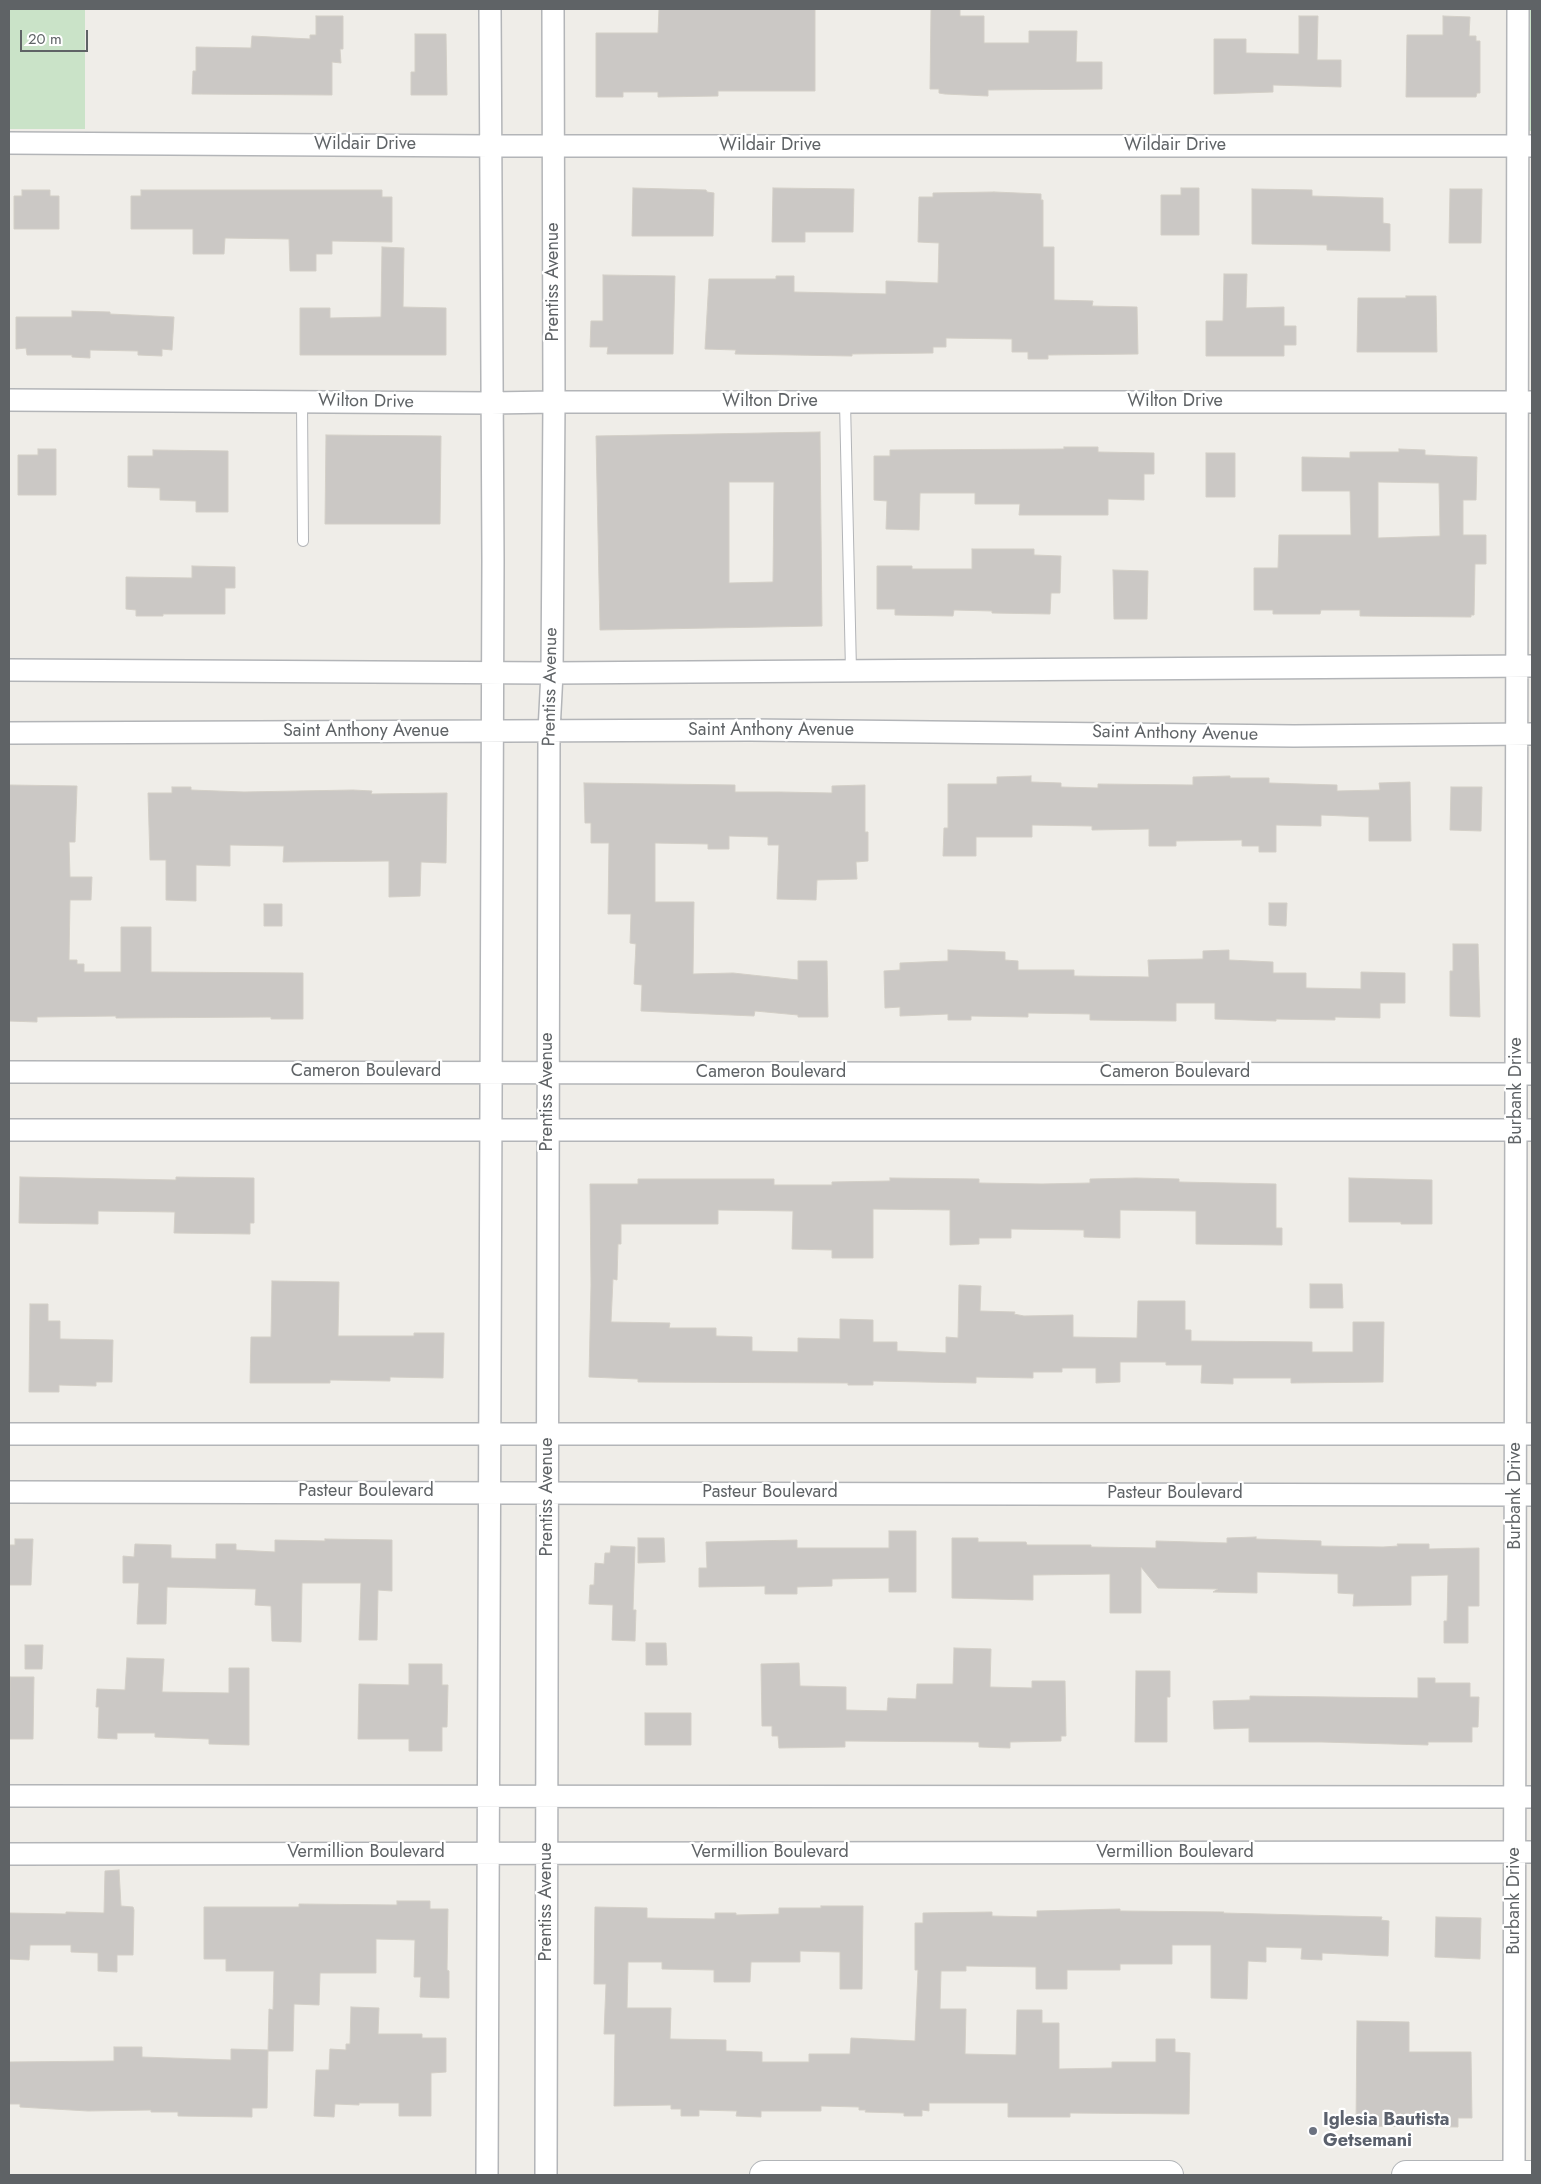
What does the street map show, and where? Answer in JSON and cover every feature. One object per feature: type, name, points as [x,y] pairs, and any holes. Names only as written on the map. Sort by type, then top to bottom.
[{"type":"main road","points":[[1406,2175],[1523,2174]]},
{"type":"main road","points":[[764,2175],[1169,2175]]},
{"type":"street","points":[[487,2175],[492,731],[490,9]]},
{"type":"street","name":"Prentiss Avenue","points":[[546,2175],[549,731],[552,674],[554,402],[553,9]]},
{"type":"street","name":"Burbank Drive","points":[[1518,9],[1525,146],[1523,2174]]},
{"type":"street","name":"Wildair Drive","points":[[9,144],[1525,146]]},
{"type":"street","name":"Wilton Drive","points":[[9,400],[491,403],[1525,402]]},
{"type":"street","points":[[9,670],[552,674],[1525,666]]},
{"type":"street","name":"Saint Anthony Avenue","points":[[9,733],[760,730],[1294,736],[1525,734]]},
{"type":"street","name":"Cameron Boulevard","points":[[9,1072],[1524,1074]]},
{"type":"street","points":[[9,1130],[1524,1130]]},
{"type":"street","points":[[9,1434],[1524,1434]]},
{"type":"street","name":"Pasteur Boulevard","points":[[9,1492],[1524,1494]]},
{"type":"street","points":[[9,1796],[1524,1797]]},
{"type":"street","name":"Vermillion Boulevard","points":[[9,1854],[1524,1852]]},
{"type":"lane","points":[[302,401],[303,541]]},
{"type":"lane","points":[[845,402],[852,671]]},
{"type":"green space","points":[[9,9],[85,9],[85,129],[9,129]]},
{"type":"green space","points":[[1526,9],[1532,9],[1532,131],[1526,131]]},
{"type":"building","points":[[659,9],[815,9],[815,91],[718,91],[718,96],[658,97],[658,92],[623,92],[623,97],[596,97],[596,33],[658,33]]},
{"type":"building","points":[[931,9],[960,9],[960,16],[984,16],[984,43],[1029,43],[1029,31],[1077,31],[1076,62],[1102,62],[1102,89],[988,90],[988,96],[945,94],[939,93],[939,89],[930,89]]},
{"type":"building","points":[[316,16],[343,16],[343,49],[340,49],[341,63],[332,62],[332,95],[192,94],[193,71],[196,71],[196,47],[251,48],[252,36],[310,39],[310,35],[316,35]]},
{"type":"building","points":[[1299,16],[1318,16],[1317,60],[1341,60],[1341,87],[1273,85],[1273,92],[1214,94],[1214,39],[1246,39],[1246,53],[1299,54]]},
{"type":"building","points":[[1443,16],[1470,17],[1469,36],[1476,36],[1476,41],[1480,41],[1480,93],[1477,93],[1476,97],[1406,97],[1407,35],[1443,35]]},
{"type":"building","points":[[415,34],[446,34],[447,95],[411,95],[411,72],[415,72]]},
{"type":"building","points":[[633,188],[706,190],[707,192],[714,193],[713,236],[632,236]]},
{"type":"building","points":[[773,188],[854,189],[853,232],[805,232],[805,242],[772,242]]},
{"type":"building","points":[[1181,188],[1199,188],[1199,235],[1161,235],[1161,195],[1181,195]]},
{"type":"building","points":[[1252,189],[1312,190],[1312,196],[1383,198],[1383,223],[1390,224],[1390,251],[1327,250],[1327,245],[1252,244]]},
{"type":"building","points":[[1450,189],[1482,189],[1481,243],[1449,243]]},
{"type":"building","points":[[22,190],[50,190],[50,196],[59,196],[59,229],[14,229],[14,196],[22,196]]},
{"type":"building","points":[[141,190],[382,190],[382,197],[392,197],[392,242],[332,241],[332,254],[316,254],[316,271],[290,271],[289,239],[225,238],[224,254],[193,254],[193,229],[131,229],[131,196],[141,196]]},
{"type":"building","points":[[994,192],[1041,194],[1041,200],[1043,200],[1043,247],[1054,247],[1054,300],[1093,301],[1092,306],[1137,307],[1138,354],[1048,355],[1048,359],[1028,359],[1028,352],[1012,352],[1012,339],[946,338],[946,347],[933,347],[933,353],[852,354],[852,356],[735,354],[736,350],[705,349],[709,279],[776,279],[776,276],[794,276],[794,292],[886,294],[886,281],[938,283],[939,243],[918,242],[919,197],[933,197],[933,193]]},
{"type":"building","points":[[382,247],[404,248],[403,307],[446,308],[446,355],[300,355],[300,308],[330,308],[330,318],[381,317]]},
{"type":"building","points":[[1224,274],[1247,274],[1246,308],[1284,307],[1284,326],[1296,326],[1296,345],[1284,345],[1284,356],[1206,356],[1206,321],[1223,321]]},
{"type":"building","points":[[603,275],[675,276],[673,354],[607,354],[608,347],[590,347],[591,321],[603,321]]},
{"type":"building","points":[[1406,296],[1436,296],[1437,352],[1357,352],[1358,298],[1406,298]]},
{"type":"building","points":[[72,311],[174,317],[172,350],[162,349],[162,356],[138,355],[138,351],[90,350],[90,358],[72,357],[72,355],[27,355],[26,348],[16,349],[16,317],[72,317]]},
{"type":"building","points":[[820,432],[822,626],[600,630],[596,436]],"holes":[[[729,482],[774,482],[773,582],[729,583]]]},
{"type":"building","points":[[326,435],[441,436],[440,524],[325,524]]},
{"type":"building","points":[[1064,447],[1098,447],[1098,452],[1154,453],[1154,474],[1144,474],[1144,500],[1108,499],[1108,515],[1019,515],[1020,504],[975,504],[975,493],[920,493],[919,530],[886,529],[887,501],[874,500],[874,456],[890,456],[890,450],[1064,449]]},
{"type":"building","points":[[38,449],[56,449],[56,495],[18,495],[18,455],[38,455]]},
{"type":"building","points":[[1399,449],[1425,450],[1425,455],[1477,457],[1476,500],[1463,500],[1463,535],[1486,535],[1486,564],[1475,564],[1474,615],[1471,615],[1471,617],[1360,616],[1360,610],[1321,610],[1320,614],[1273,614],[1273,610],[1254,610],[1254,568],[1278,568],[1279,535],[1351,535],[1350,491],[1302,491],[1302,457],[1350,458],[1350,452],[1399,452]],"holes":[[[1378,482],[1439,483],[1440,536],[1378,538]]]},
{"type":"building","points":[[153,450],[228,451],[228,512],[196,512],[196,501],[160,500],[160,488],[128,487],[128,456],[153,456]]},
{"type":"building","points":[[1206,453],[1235,453],[1235,497],[1206,497]]},
{"type":"building","points":[[972,549],[1034,549],[1034,555],[1061,556],[1060,593],[1051,593],[1050,614],[954,610],[953,616],[895,615],[895,609],[877,609],[877,566],[912,566],[912,569],[972,569]]},
{"type":"building","points":[[192,566],[235,567],[235,588],[225,588],[225,614],[136,616],[136,610],[126,609],[126,577],[192,578]]},
{"type":"building","points":[[1113,570],[1148,571],[1147,619],[1114,619]]},
{"type":"building","points":[[1031,776],[1031,782],[1061,783],[1061,787],[1098,788],[1098,784],[1193,785],[1193,777],[1230,776],[1230,778],[1269,778],[1269,783],[1337,785],[1337,791],[1380,790],[1379,783],[1410,782],[1411,841],[1369,841],[1369,817],[1321,815],[1321,826],[1276,825],[1276,852],[1259,852],[1259,846],[1242,846],[1242,840],[1176,841],[1176,846],[1149,846],[1149,829],[1092,830],[1092,826],[1032,825],[1032,837],[976,837],[976,856],[943,856],[944,828],[948,828],[948,784],[997,784],[997,777]]},
{"type":"building","points":[[584,783],[735,785],[735,792],[832,793],[832,786],[865,785],[865,832],[868,832],[868,861],[856,862],[857,879],[817,880],[816,900],[777,899],[779,845],[768,845],[768,837],[729,836],[729,849],[708,849],[708,844],[655,843],[655,902],[694,902],[693,974],[733,973],[798,980],[798,961],[827,961],[828,1017],[798,1017],[798,1015],[755,1011],[754,1016],[641,1011],[642,985],[634,984],[636,944],[630,943],[631,914],[608,914],[609,843],[591,843],[591,823],[585,823]]},
{"type":"building","points":[[9,785],[77,786],[75,842],[69,842],[70,877],[92,877],[91,900],[70,900],[69,960],[77,960],[77,964],[84,964],[84,972],[121,972],[121,927],[151,927],[151,972],[303,973],[303,1019],[271,1019],[271,1017],[116,1018],[116,1016],[37,1017],[37,1022],[9,1021]]},
{"type":"building","points":[[172,787],[191,787],[191,790],[244,792],[353,790],[372,791],[371,794],[447,793],[446,863],[421,862],[420,896],[389,897],[389,861],[283,862],[284,846],[230,845],[230,866],[196,865],[196,901],[166,900],[166,860],[150,860],[148,793],[172,793]]},
{"type":"building","points":[[1451,787],[1482,787],[1481,831],[1450,830]]},
{"type":"building","points":[[1269,903],[1287,903],[1286,926],[1269,925]]},
{"type":"building","points":[[264,904],[282,904],[282,926],[264,926]]},
{"type":"building","points":[[1453,944],[1478,944],[1480,1017],[1450,1016],[1450,971],[1453,971]]},
{"type":"building","points":[[948,950],[1005,952],[1005,960],[1018,961],[1018,970],[1074,970],[1074,976],[1149,977],[1148,960],[1203,959],[1203,951],[1229,950],[1229,960],[1273,962],[1273,973],[1306,973],[1306,988],[1361,989],[1361,972],[1405,973],[1405,1003],[1380,1003],[1380,1018],[1335,1017],[1335,1020],[1276,1019],[1276,1021],[1215,1019],[1215,1003],[1176,1003],[1176,1021],[1090,1020],[1090,1014],[1028,1013],[1028,1017],[971,1016],[971,1020],[948,1020],[948,1014],[900,1016],[900,1007],[885,1008],[884,971],[900,970],[900,963],[948,961]]},
{"type":"building","points":[[20,1177],[176,1180],[176,1177],[254,1178],[254,1223],[250,1223],[250,1234],[174,1233],[175,1212],[98,1211],[98,1224],[19,1223]]},
{"type":"building","points":[[890,1178],[979,1179],[979,1183],[1042,1184],[1090,1183],[1090,1179],[1136,1178],[1179,1179],[1179,1182],[1276,1184],[1276,1228],[1282,1228],[1282,1245],[1196,1244],[1196,1211],[1120,1210],[1120,1238],[1084,1237],[1084,1230],[1011,1229],[1011,1238],[979,1238],[979,1244],[950,1245],[950,1210],[873,1209],[873,1258],[832,1258],[832,1250],[792,1249],[793,1211],[718,1210],[718,1224],[621,1224],[621,1244],[618,1244],[617,1280],[613,1279],[611,1322],[670,1323],[669,1328],[716,1328],[716,1336],[752,1337],[752,1351],[798,1352],[798,1338],[840,1339],[840,1319],[873,1320],[873,1342],[897,1342],[897,1351],[946,1353],[946,1337],[958,1338],[959,1285],[981,1286],[980,1311],[1015,1312],[1014,1314],[1024,1316],[1073,1315],[1073,1337],[1137,1338],[1138,1301],[1185,1301],[1185,1330],[1191,1330],[1191,1341],[1312,1342],[1312,1352],[1353,1352],[1353,1322],[1384,1322],[1383,1382],[1291,1383],[1291,1378],[1233,1378],[1233,1384],[1201,1383],[1202,1365],[1166,1365],[1166,1362],[1120,1362],[1120,1382],[1096,1383],[1096,1368],[1062,1368],[1062,1372],[1033,1372],[1033,1378],[976,1377],[976,1383],[873,1381],[873,1385],[848,1385],[848,1383],[638,1382],[638,1379],[589,1377],[591,1285],[590,1184],[638,1184],[638,1179],[774,1179],[774,1185],[832,1185],[832,1182],[890,1181]]},
{"type":"building","points":[[1349,1178],[1432,1180],[1432,1224],[1349,1222]]},
{"type":"building","points":[[272,1281],[339,1282],[338,1336],[414,1336],[414,1333],[444,1333],[443,1378],[390,1377],[390,1381],[330,1380],[330,1383],[250,1383],[251,1337],[271,1337]]},
{"type":"building","points":[[1310,1284],[1342,1284],[1343,1308],[1310,1308]]},
{"type":"building","points":[[30,1304],[48,1304],[48,1321],[60,1321],[60,1339],[113,1340],[112,1382],[96,1382],[96,1386],[59,1385],[59,1392],[29,1392]]},
{"type":"building","points":[[889,1531],[916,1531],[916,1592],[889,1592],[889,1578],[832,1579],[832,1586],[797,1587],[797,1594],[765,1594],[765,1586],[699,1587],[699,1568],[707,1568],[706,1542],[797,1540],[797,1548],[889,1548]]},
{"type":"building","points":[[1256,1537],[1256,1539],[1321,1541],[1321,1546],[1383,1547],[1398,1546],[1397,1544],[1429,1544],[1429,1549],[1479,1548],[1479,1606],[1468,1606],[1468,1643],[1444,1643],[1444,1621],[1447,1621],[1448,1575],[1411,1576],[1411,1605],[1353,1606],[1354,1594],[1338,1593],[1338,1574],[1257,1572],[1257,1593],[1213,1592],[1218,1589],[1158,1588],[1141,1567],[1141,1613],[1110,1613],[1110,1574],[1033,1575],[1033,1600],[952,1598],[952,1538],[978,1538],[978,1542],[1026,1542],[1027,1545],[1156,1548],[1156,1541],[1227,1543],[1227,1538]]},
{"type":"building","points":[[638,1538],[664,1538],[665,1562],[638,1563]]},
{"type":"building","points":[[15,1539],[33,1539],[31,1585],[9,1585],[9,1545],[15,1545]]},
{"type":"building","points":[[325,1539],[392,1540],[392,1591],[378,1590],[377,1640],[359,1640],[361,1583],[302,1583],[301,1642],[272,1641],[271,1606],[255,1605],[256,1589],[167,1587],[166,1624],[137,1624],[139,1583],[123,1583],[123,1556],[134,1557],[135,1544],[171,1545],[171,1558],[216,1559],[216,1544],[236,1544],[236,1550],[275,1552],[275,1540],[325,1541]]},
{"type":"building","points":[[611,1546],[635,1547],[633,1610],[636,1610],[635,1641],[612,1640],[613,1605],[589,1604],[590,1585],[594,1585],[595,1563],[604,1564],[605,1553],[610,1553]]},
{"type":"building","points":[[646,1643],[666,1643],[667,1665],[646,1665]]},
{"type":"building","points":[[25,1645],[43,1645],[42,1669],[25,1669]]},
{"type":"building","points":[[954,1648],[991,1649],[990,1687],[1032,1688],[1032,1681],[1065,1681],[1066,1736],[1061,1736],[1061,1741],[1010,1742],[1010,1748],[979,1747],[979,1742],[845,1741],[845,1747],[779,1748],[778,1736],[772,1736],[772,1726],[762,1726],[761,1664],[799,1663],[800,1686],[846,1687],[846,1710],[887,1711],[888,1698],[916,1699],[917,1684],[953,1684]]},
{"type":"building","points":[[127,1658],[164,1659],[162,1692],[229,1693],[229,1668],[249,1668],[249,1745],[209,1744],[209,1739],[155,1737],[155,1733],[117,1733],[117,1739],[98,1738],[99,1707],[96,1707],[97,1689],[125,1690]]},
{"type":"building","points":[[409,1664],[442,1664],[442,1685],[448,1685],[447,1727],[442,1727],[442,1751],[409,1751],[409,1739],[358,1739],[359,1684],[409,1685]]},
{"type":"building","points":[[1136,1671],[1170,1671],[1170,1697],[1167,1697],[1167,1742],[1135,1742]]},
{"type":"building","points":[[10,1677],[34,1677],[33,1739],[9,1739]]},
{"type":"building","points":[[1418,1678],[1435,1678],[1435,1683],[1470,1683],[1470,1697],[1479,1697],[1478,1727],[1472,1727],[1472,1742],[1428,1742],[1428,1745],[1249,1742],[1249,1728],[1214,1729],[1213,1701],[1250,1700],[1250,1696],[1418,1698]]},
{"type":"building","points":[[645,1713],[691,1713],[691,1745],[645,1745]]},
{"type":"building","points":[[119,1870],[121,1906],[133,1907],[134,1910],[133,1955],[117,1955],[117,1972],[98,1971],[98,1953],[71,1952],[71,1945],[30,1945],[29,1960],[9,1959],[9,1913],[104,1913],[105,1871]]},
{"type":"building","points":[[397,1901],[430,1901],[430,1909],[448,1909],[447,1970],[449,1971],[449,1998],[420,1997],[421,1977],[414,1977],[415,1940],[376,1939],[376,1973],[320,1973],[319,2005],[294,2004],[293,2051],[268,2051],[269,2009],[273,2010],[274,1971],[226,1971],[226,1959],[204,1959],[204,1907],[299,1907],[299,1904],[397,1905]]},
{"type":"building","points":[[821,1906],[863,1906],[862,1989],[840,1989],[840,1952],[800,1951],[800,1962],[751,1962],[750,1982],[714,1982],[714,1970],[662,1969],[662,1962],[628,1962],[627,2008],[671,2008],[670,2039],[726,2040],[726,2051],[762,2052],[762,2062],[809,2062],[809,2054],[850,2054],[851,2038],[915,2041],[918,1970],[915,1970],[915,1923],[923,1923],[923,1913],[992,1912],[992,1916],[1037,1917],[1037,1911],[1120,1909],[1120,1911],[1382,1917],[1381,1920],[1389,1921],[1388,1956],[1322,1953],[1322,1960],[1301,1959],[1302,1948],[1266,1947],[1266,1962],[1248,1961],[1247,1999],[1211,1998],[1211,1945],[1172,1945],[1172,1964],[1120,1964],[1120,1970],[1067,1970],[1067,1989],[1036,1989],[1036,1967],[966,1966],[966,1971],[941,1971],[940,2009],[966,2009],[965,2054],[1016,2055],[1017,2010],[1042,2010],[1042,2023],[1059,2023],[1059,2069],[1112,2068],[1112,2062],[1156,2062],[1156,2039],[1175,2039],[1175,2052],[1190,2053],[1189,2114],[1070,2113],[1070,2117],[1008,2117],[1008,2103],[929,2103],[929,2111],[922,2110],[922,2116],[904,2116],[904,2113],[865,2112],[866,2110],[859,2110],[859,2107],[821,2106],[821,2111],[761,2111],[761,2117],[736,2116],[737,2111],[699,2110],[699,2116],[681,2116],[681,2109],[671,2109],[671,2105],[614,2106],[615,2034],[604,2034],[606,1984],[594,1984],[595,1907],[647,1908],[647,1918],[715,1919],[715,1913],[736,1913],[736,1915],[779,1914],[779,1908],[821,1908]]},
{"type":"building","points":[[1436,1917],[1481,1918],[1480,1959],[1435,1957]]},
{"type":"building","points":[[351,2007],[379,2008],[378,2034],[422,2034],[422,2038],[446,2038],[446,2072],[431,2073],[431,2116],[399,2116],[399,2103],[359,2103],[359,2105],[335,2104],[334,2117],[314,2116],[316,2070],[329,2070],[330,2049],[346,2050],[346,2044],[350,2044]]},
{"type":"building","points":[[1357,2021],[1409,2022],[1409,2052],[1471,2052],[1472,2118],[1458,2118],[1458,2127],[1356,2126]]},
{"type":"building","points":[[114,2047],[142,2047],[142,2057],[231,2060],[231,2049],[268,2050],[267,2108],[252,2108],[252,2117],[178,2116],[178,2112],[151,2112],[151,2110],[88,2111],[20,2107],[20,2104],[9,2104],[9,2062],[114,2061]]},
{"type":"place","name":"Iglesia Bautista Getsemani","points":[[1313,2131]]}]
